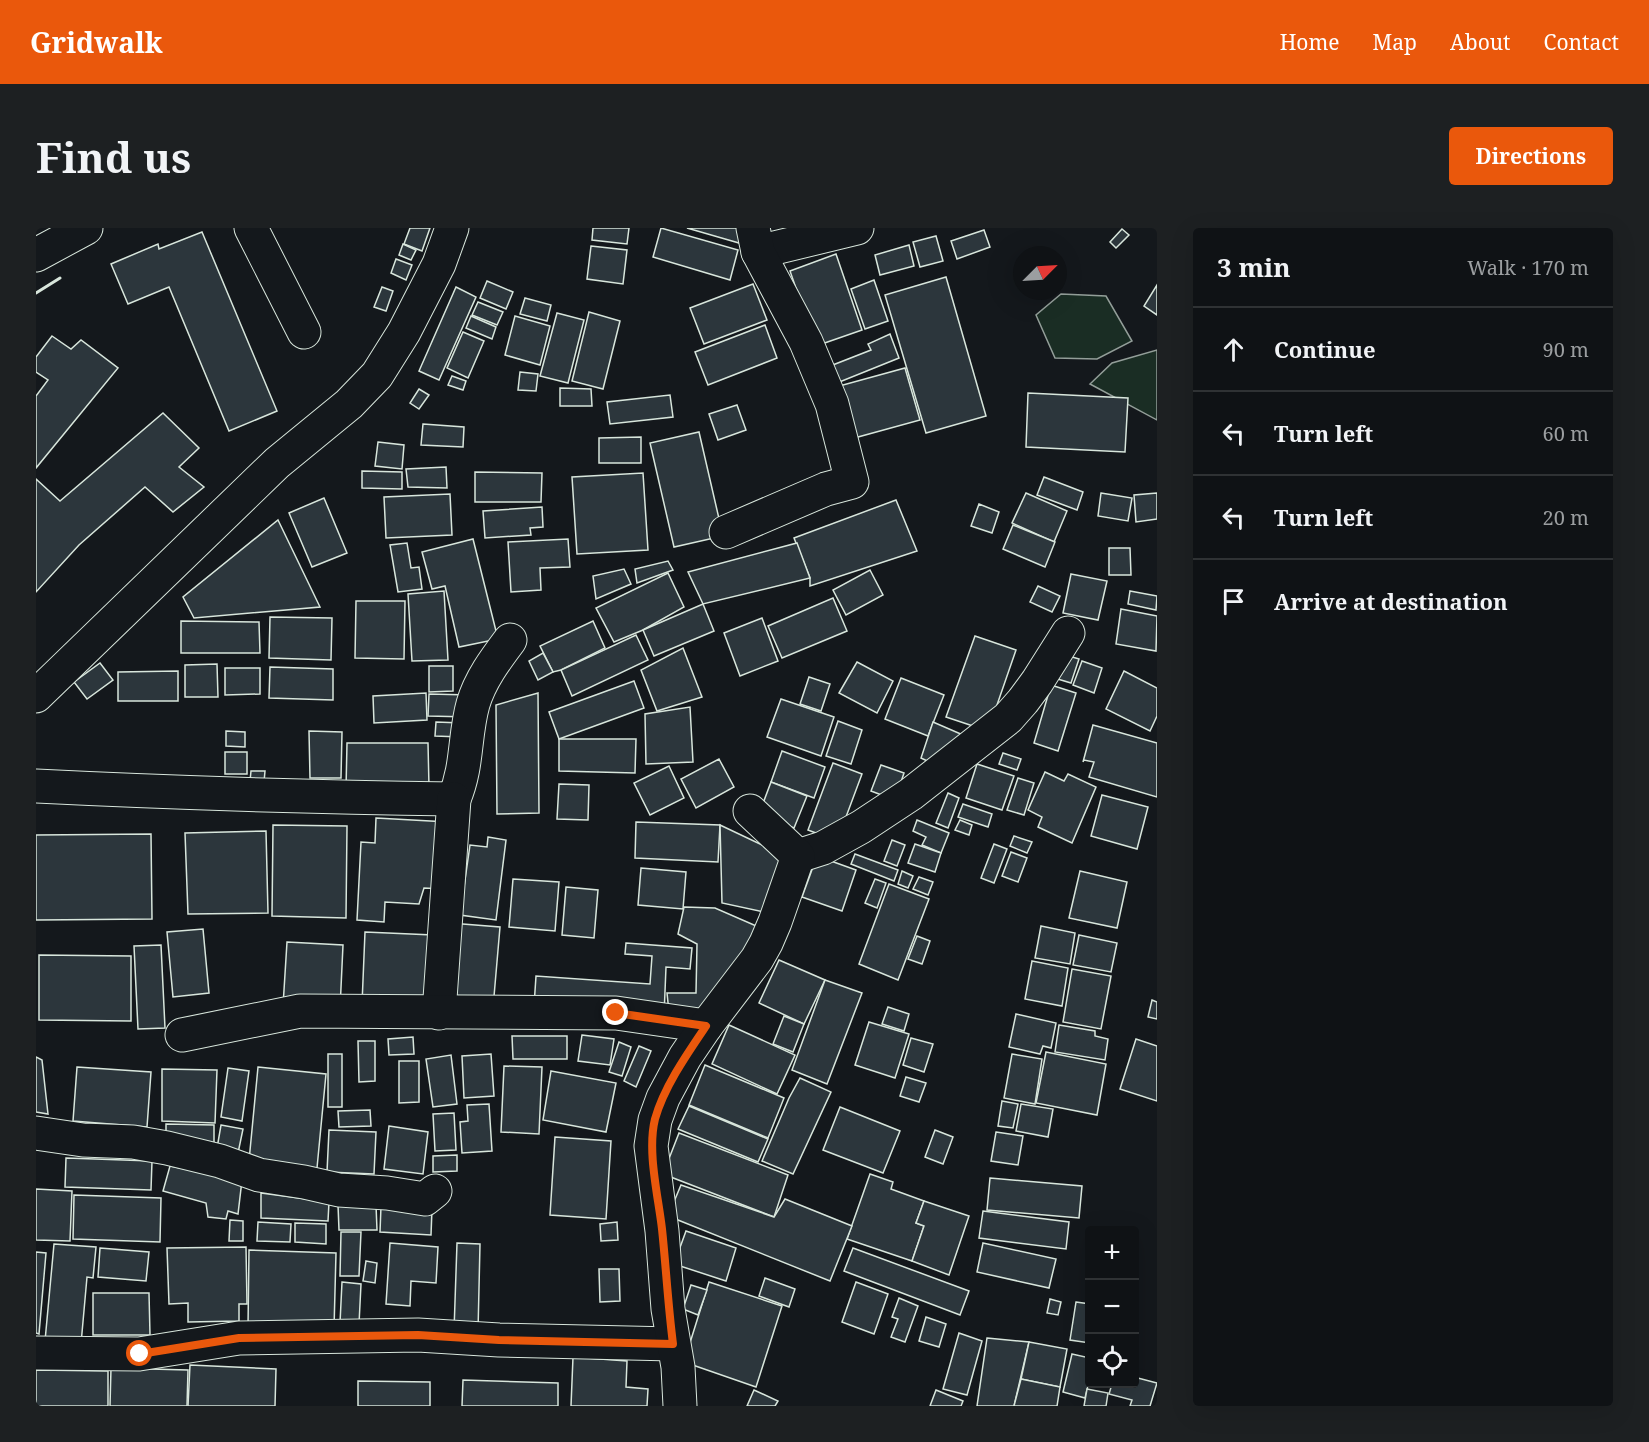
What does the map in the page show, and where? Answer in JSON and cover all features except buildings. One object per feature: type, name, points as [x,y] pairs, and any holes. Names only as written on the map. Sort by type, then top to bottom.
[{"type":"street","points":[[36,255],[86,228]]},
{"type":"street","points":[[251,228],[304,332]]},
{"type":"street","points":[[36,696],[277,463],[350,404],[377,375],[404,332],[439,264],[452,228]]},
{"type":"street","points":[[726,531],[826,489],[852,482],[832,404],[806,342],[756,240],[857,228]]},
{"type":"street","points":[[798,856],[823,848],[861,827],[911,794],[1008,718],[1037,682],[1068,633]]},
{"type":"street","points":[[439,1013],[454,798],[463,775],[472,705],[478,687],[510,640]]},
{"type":"street","points":[[36,786],[315,797],[454,798]]},
{"type":"street","points":[[750,811],[798,856]]},
{"type":"street","points":[[680,1406],[678,1367],[668,1309],[662,1231],[651,1146],[655,1120],[663,1098],[686,1057],[706,1026],[757,960],[775,921],[798,856]]},
{"type":"street","points":[[182,1035],[300,1011],[616,1013],[706,1026]]},
{"type":"street","points":[[36,1133],[83,1140],[133,1142],[167,1148],[220,1161],[259,1175],[339,1190],[387,1193],[425,1199],[435,1191]]},
{"type":"street","points":[[36,1353],[140,1354],[239,1338],[418,1335],[499,1340],[673,1344]]},
{"type":"green space","points":[[1067,294],[1106,296],[1132,341],[1097,359],[1055,358],[1036,315],[1054,300],[1067,300]]},
{"type":"green space","points":[[1157,350],[1157,420],[1090,384],[1112,363]]},
{"type":"wall","points":[[36,293],[60,278]]},
{"type":"route","points":[[140,1354],[239,1338],[418,1335],[499,1340],[673,1344],[651,1146],[655,1120],[663,1098],[706,1026],[616,1013]]}]
